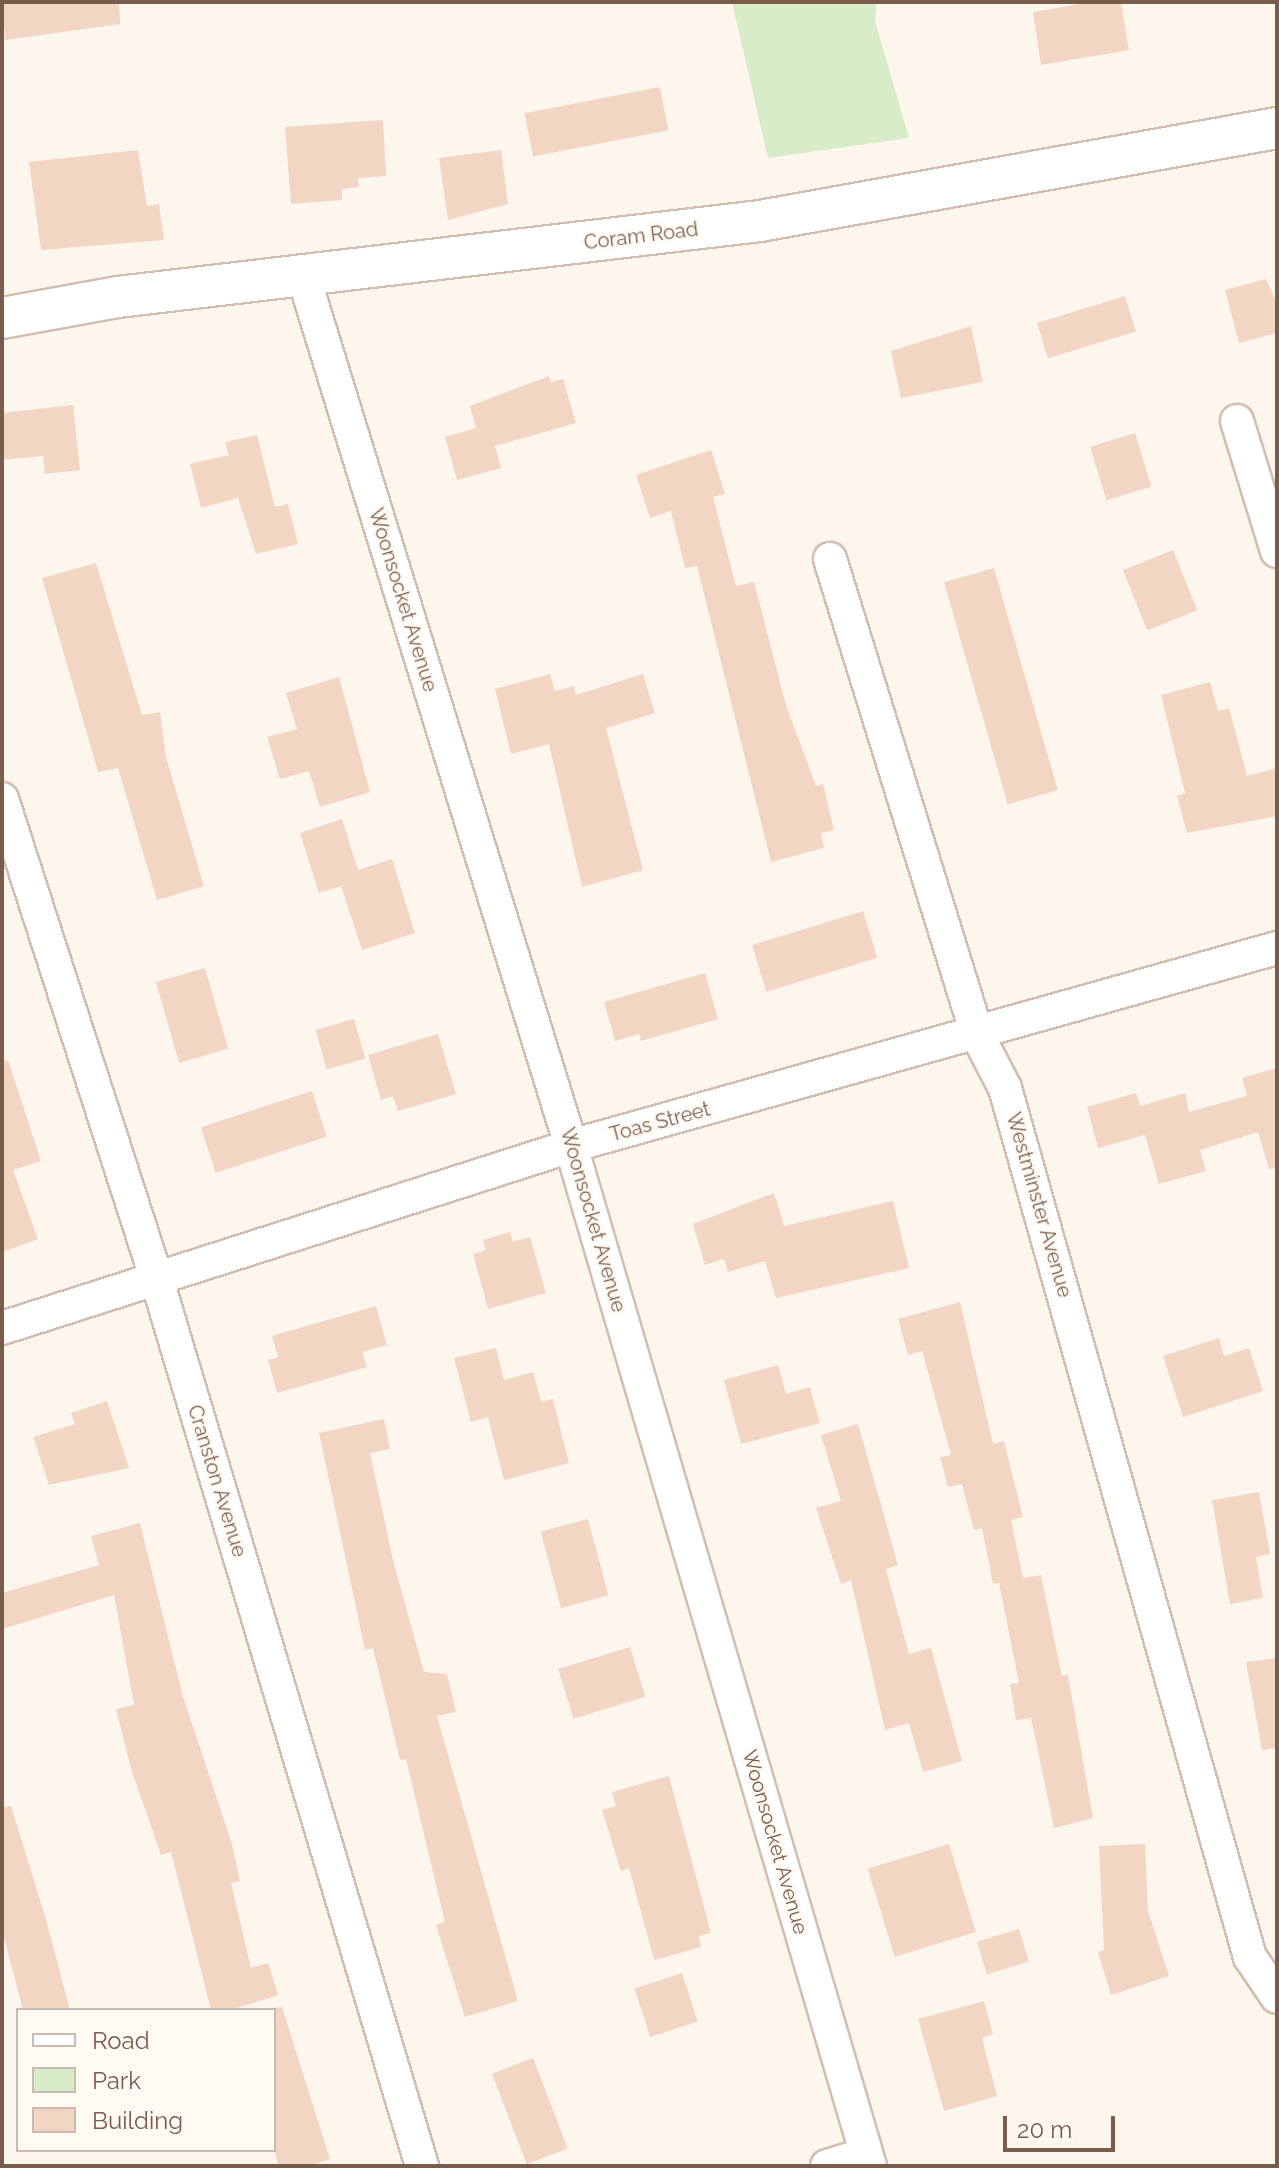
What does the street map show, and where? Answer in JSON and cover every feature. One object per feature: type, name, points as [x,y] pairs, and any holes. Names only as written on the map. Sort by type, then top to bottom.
[{"type":"street","name":"Coram Road","points":[[2,318],[118,297],[304,278],[760,221],[1277,128]]},
{"type":"street","name":"Woonsocket Avenue","points":[[304,278],[571,1146],[868,2160]]},
{"type":"street","points":[[1237,421],[1277,551]]},
{"type":"street","name":"Westminster Avenue","points":[[830,559],[977,1034],[1005,1088],[1225,1859],[1250,1957],[1277,1997]]},
{"type":"street","name":"Cranston Avenue","points":[[2,799],[157,1280],[422,2166]]},
{"type":"street","name":"Toas Street","points":[[2,1328],[571,1146],[1277,948]]},
{"type":"street","points":[[827,2166],[868,2160]]},
{"type":"green space","points":[[732,2],[877,2],[875,21],[909,138],[768,158]]},
{"type":"building","points":[[2,2],[119,2],[120,24],[5,40]]},
{"type":"building","points":[[1092,2],[1121,2],[1129,50],[1041,65],[1033,12]]},
{"type":"building","points":[[660,87],[668,130],[533,157],[525,113]]},
{"type":"building","points":[[383,120],[386,176],[358,178],[359,187],[342,189],[342,200],[291,204],[285,127]]},
{"type":"building","points":[[138,150],[147,206],[159,204],[164,240],[41,250],[29,162]]},
{"type":"building","points":[[501,150],[508,204],[448,220],[439,158]]},
{"type":"building","points":[[1266,279],[1277,304],[1277,333],[1239,343],[1225,290]]},
{"type":"building","points":[[1125,296],[1136,331],[1048,358],[1037,323]]},
{"type":"building","points":[[971,326],[983,382],[901,398],[891,351]]},
{"type":"building","points":[[549,376],[551,382],[563,379],[576,423],[495,446],[501,468],[457,480],[445,437],[476,428],[470,406]]},
{"type":"building","points":[[73,405],[80,470],[45,474],[43,456],[2,460],[2,413]]},
{"type":"building","points":[[1135,433],[1151,487],[1106,500],[1090,447]]},
{"type":"building","points":[[257,435],[275,507],[288,504],[298,544],[256,554],[238,498],[201,508],[190,464],[229,455],[225,442]]},
{"type":"building","points":[[711,450],[725,494],[713,497],[736,586],[754,582],[786,705],[816,786],[823,784],[834,830],[821,833],[824,848],[771,862],[697,566],[685,568],[671,511],[650,518],[636,475]]},
{"type":"building","points":[[1173,550],[1197,610],[1147,630],[1123,570]]},
{"type":"building","points":[[96,563],[142,715],[160,712],[166,757],[204,886],[157,900],[118,768],[98,772],[42,578]]},
{"type":"building","points":[[994,568],[1058,790],[1008,804],[944,582]]},
{"type":"building","points":[[550,674],[555,691],[574,686],[576,695],[643,674],[655,713],[606,728],[643,870],[582,887],[549,744],[511,754],[495,689]]},
{"type":"building","points":[[339,677],[370,792],[320,807],[309,771],[280,779],[267,737],[297,729],[286,693]]},
{"type":"building","points":[[1210,682],[1218,711],[1229,708],[1247,776],[1277,768],[1277,816],[1187,833],[1177,796],[1185,793],[1161,695]]},
{"type":"building","points":[[342,819],[358,870],[392,859],[415,933],[362,950],[341,886],[319,893],[300,833]]},
{"type":"building","points":[[863,911],[877,958],[766,992],[752,945]]},
{"type":"building","points":[[205,968],[228,1049],[179,1063],[156,982]]},
{"type":"building","points":[[705,973],[718,1019],[641,1041],[639,1034],[615,1041],[604,1002]]},
{"type":"building","points":[[354,1019],[365,1058],[327,1069],[316,1030]]},
{"type":"building","points":[[438,1034],[456,1094],[398,1111],[393,1096],[381,1100],[368,1055]]},
{"type":"building","points":[[8,1060],[41,1161],[13,1170],[38,1239],[2,1252],[2,1061]]},
{"type":"building","points":[[1277,1068],[1277,1168],[1269,1169],[1258,1132],[1200,1150],[1206,1171],[1159,1184],[1145,1135],[1098,1148],[1087,1107],[1136,1093],[1140,1106],[1185,1093],[1189,1112],[1247,1096],[1242,1078]]},
{"type":"building","points":[[312,1091],[327,1137],[216,1173],[201,1127]]},
{"type":"building","points":[[774,1193],[784,1226],[893,1201],[909,1268],[776,1298],[765,1261],[728,1272],[724,1259],[705,1265],[693,1224]]},
{"type":"building","points":[[510,1232],[513,1242],[530,1237],[546,1293],[488,1309],[473,1254],[486,1250],[483,1240]]},
{"type":"building","points":[[960,1302],[993,1444],[1004,1441],[1023,1517],[1011,1520],[1023,1578],[1041,1575],[1062,1676],[1068,1675],[1093,1818],[1054,1828],[1031,1718],[1016,1720],[1010,1684],[1019,1683],[999,1583],[993,1584],[982,1528],[974,1530],[962,1484],[948,1487],[940,1457],[951,1455],[922,1351],[908,1355],[898,1319]]},
{"type":"building","points":[[376,1306],[387,1345],[362,1352],[367,1367],[277,1393],[268,1360],[278,1357],[272,1336]]},
{"type":"building","points":[[1219,1338],[1224,1356],[1249,1348],[1263,1391],[1183,1417],[1163,1356]]},
{"type":"building","points":[[496,1348],[504,1380],[533,1372],[541,1402],[553,1399],[569,1463],[504,1480],[488,1417],[471,1422],[454,1358]]},
{"type":"building","points":[[778,1365],[786,1394],[810,1387],[820,1423],[741,1444],[724,1380]]},
{"type":"building","points":[[107,1401],[129,1468],[49,1485],[33,1437],[75,1424],[71,1413]]},
{"type":"building","points":[[384,1419],[390,1449],[370,1453],[393,1560],[424,1672],[447,1674],[456,1712],[437,1716],[518,2001],[465,2017],[436,1925],[445,1922],[406,1759],[400,1760],[373,1648],[365,1650],[319,1433]]},
{"type":"building","points":[[858,1424],[898,1565],[886,1569],[909,1654],[931,1648],[962,1761],[923,1772],[909,1723],[885,1730],[851,1580],[841,1584],[816,1508],[841,1501],[821,1435]]},
{"type":"building","points":[[1259,1492],[1270,1554],[1256,1557],[1263,1598],[1230,1604],[1212,1500]]},
{"type":"building","points":[[588,1519],[608,1595],[561,1608],[541,1532]]},
{"type":"building","points":[[140,1523],[182,1693],[232,1844],[240,1881],[231,1883],[251,1968],[268,1963],[278,1995],[237,2008],[210,2008],[171,1852],[161,1855],[131,1769],[116,1709],[134,1705],[114,1595],[2,1629],[2,1593],[99,1565],[91,1536]]},
{"type":"building","points":[[630,1647],[645,1697],[573,1719],[558,1669]]},
{"type":"building","points":[[1277,1658],[1277,1748],[1262,1750],[1246,1662]]},
{"type":"building","points":[[669,1776],[711,1933],[699,1936],[701,1947],[654,1960],[629,1868],[621,1871],[602,1810],[616,1806],[612,1792]]},
{"type":"building","points":[[11,1806],[69,2008],[22,2008],[2,1930],[2,1807]]},
{"type":"building","points":[[949,1844],[976,1932],[895,1957],[868,1869]]},
{"type":"building","points":[[1145,1844],[1148,1911],[1169,1976],[1111,1995],[1098,1952],[1104,1950],[1099,1846]]},
{"type":"building","points":[[1019,1929],[1029,1962],[987,1974],[977,1942]]},
{"type":"building","points":[[682,1973],[698,2022],[650,2037],[634,1988]]},
{"type":"building","points":[[984,2001],[993,2034],[982,2038],[997,2096],[944,2111],[918,2019]]},
{"type":"building","points":[[282,2007],[330,2159],[309,2166],[279,2166],[275,2152],[274,2008]]},
{"type":"building","points":[[533,2058],[568,2149],[527,2164],[492,2074]]}]
